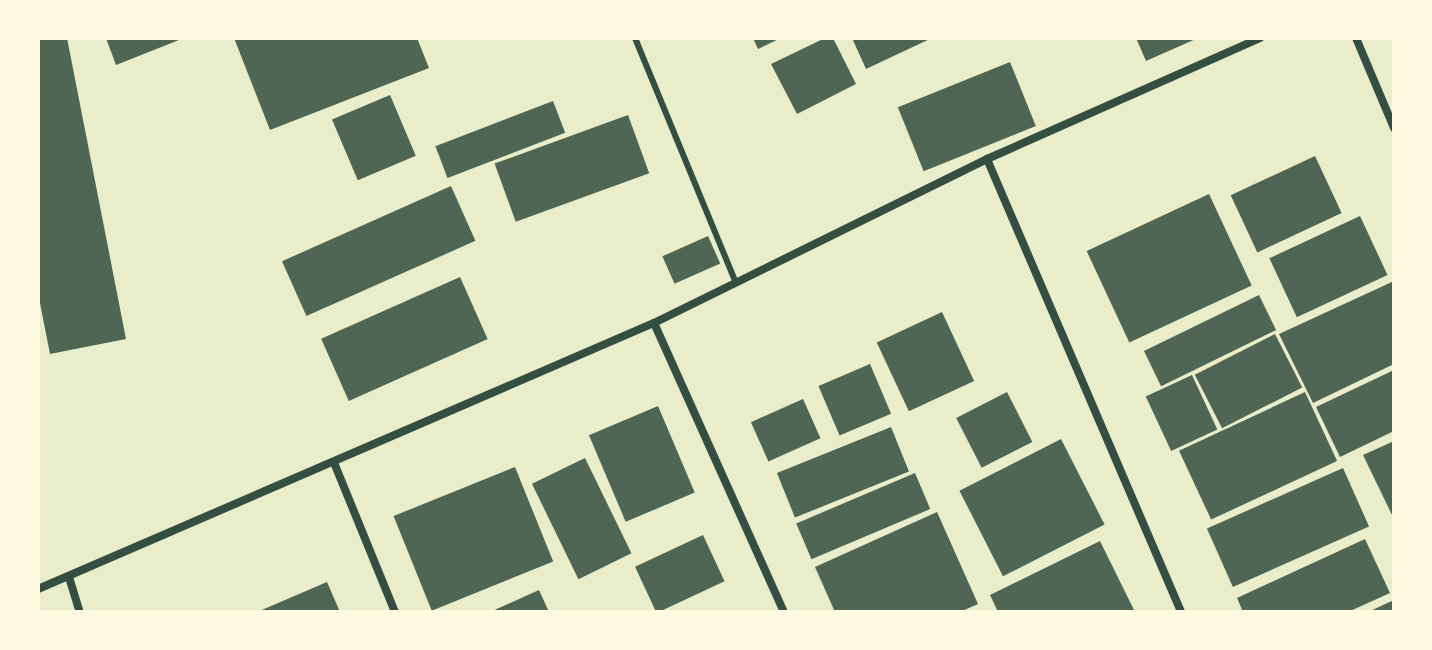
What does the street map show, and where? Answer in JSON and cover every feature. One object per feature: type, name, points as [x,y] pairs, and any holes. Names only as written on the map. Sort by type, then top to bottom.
[{"type":"street","points":[[38,589],[335,465],[654,323],[987,159],[1260,38]]},
{"type":"street","points":[[1356,38],[1394,128]]},
{"type":"street","points":[[987,159],[1181,612]]},
{"type":"street","points":[[654,323],[784,612]]},
{"type":"street","points":[[335,465],[395,612]]},
{"type":"street","points":[[69,577],[80,612]]},
{"type":"lane","points":[[635,38],[736,283]]},
{"type":"building","points":[[38,38],[67,38],[126,339],[50,354],[38,293]]},
{"type":"building","points":[[106,38],[184,38],[116,65]]},
{"type":"building","points":[[234,38],[417,38],[429,68],[270,130]]},
{"type":"building","points":[[753,38],[781,38],[758,49]]},
{"type":"building","points":[[825,38],[833,38],[856,84],[797,114],[771,64]]},
{"type":"building","points":[[852,38],[932,38],[866,69]]},
{"type":"building","points":[[1136,38],[1198,38],[1146,61]]},
{"type":"building","points":[[1010,62],[1036,126],[924,171],[898,107]]},
{"type":"building","points":[[390,95],[416,156],[358,180],[332,120]]},
{"type":"building","points":[[553,101],[565,133],[448,178],[435,146]]},
{"type":"building","points":[[628,115],[649,173],[516,222],[495,164]]},
{"type":"building","points":[[1315,156],[1342,213],[1257,252],[1231,195]]},
{"type":"building","points":[[451,186],[475,241],[306,316],[282,261]]},
{"type":"building","points":[[1209,194],[1252,286],[1129,343],[1087,251]]},
{"type":"building","points":[[1360,216],[1387,275],[1297,317],[1269,258]]},
{"type":"building","points":[[708,236],[720,263],[675,284],[662,256]]},
{"type":"building","points":[[460,277],[488,339],[349,401],[321,339]]},
{"type":"building","points":[[1394,281],[1394,364],[1313,403],[1279,334]]},
{"type":"building","points":[[1259,295],[1276,330],[1161,386],[1144,351]]},
{"type":"building","points":[[942,312],[974,381],[909,411],[877,342]]},
{"type":"building","points":[[1275,334],[1302,387],[1222,428],[1195,375]]},
{"type":"building","points":[[870,364],[891,414],[840,436],[818,386]]},
{"type":"building","points":[[1394,370],[1394,431],[1340,457],[1316,407]]},
{"type":"building","points":[[1192,375],[1217,429],[1171,451],[1146,397]]},
{"type":"building","points":[[1007,392],[1032,442],[982,468],[956,418]]},
{"type":"building","points":[[1305,392],[1337,461],[1211,520],[1179,451]]},
{"type":"building","points":[[803,399],[820,438],[768,461],[751,422]]},
{"type":"building","points":[[658,406],[695,493],[626,522],[589,435]]},
{"type":"building","points":[[891,427],[909,472],[795,518],[777,473]]},
{"type":"building","points":[[1061,439],[1105,525],[1003,576],[959,491]]},
{"type":"building","points":[[1394,441],[1394,514],[1392,515],[1363,455]]},
{"type":"building","points":[[585,458],[631,553],[578,579],[532,484]]},
{"type":"building","points":[[515,467],[553,562],[432,611],[394,516]]},
{"type":"building","points":[[1343,468],[1369,526],[1233,587],[1207,529]]},
{"type":"building","points":[[915,473],[930,509],[811,559],[796,523]]},
{"type":"building","points":[[937,512],[978,604],[960,612],[835,612],[815,567]]},
{"type":"building","points":[[703,535],[725,581],[656,612],[635,567]]},
{"type":"building","points":[[1365,539],[1390,593],[1348,612],[1243,612],[1237,598]]},
{"type":"building","points":[[1100,541],[1135,612],[998,612],[990,595]]},
{"type":"building","points":[[327,582],[340,612],[257,612]]},
{"type":"building","points":[[539,590],[549,612],[490,612]]},
{"type":"building","points":[[1394,600],[1394,612],[1368,612]]}]
